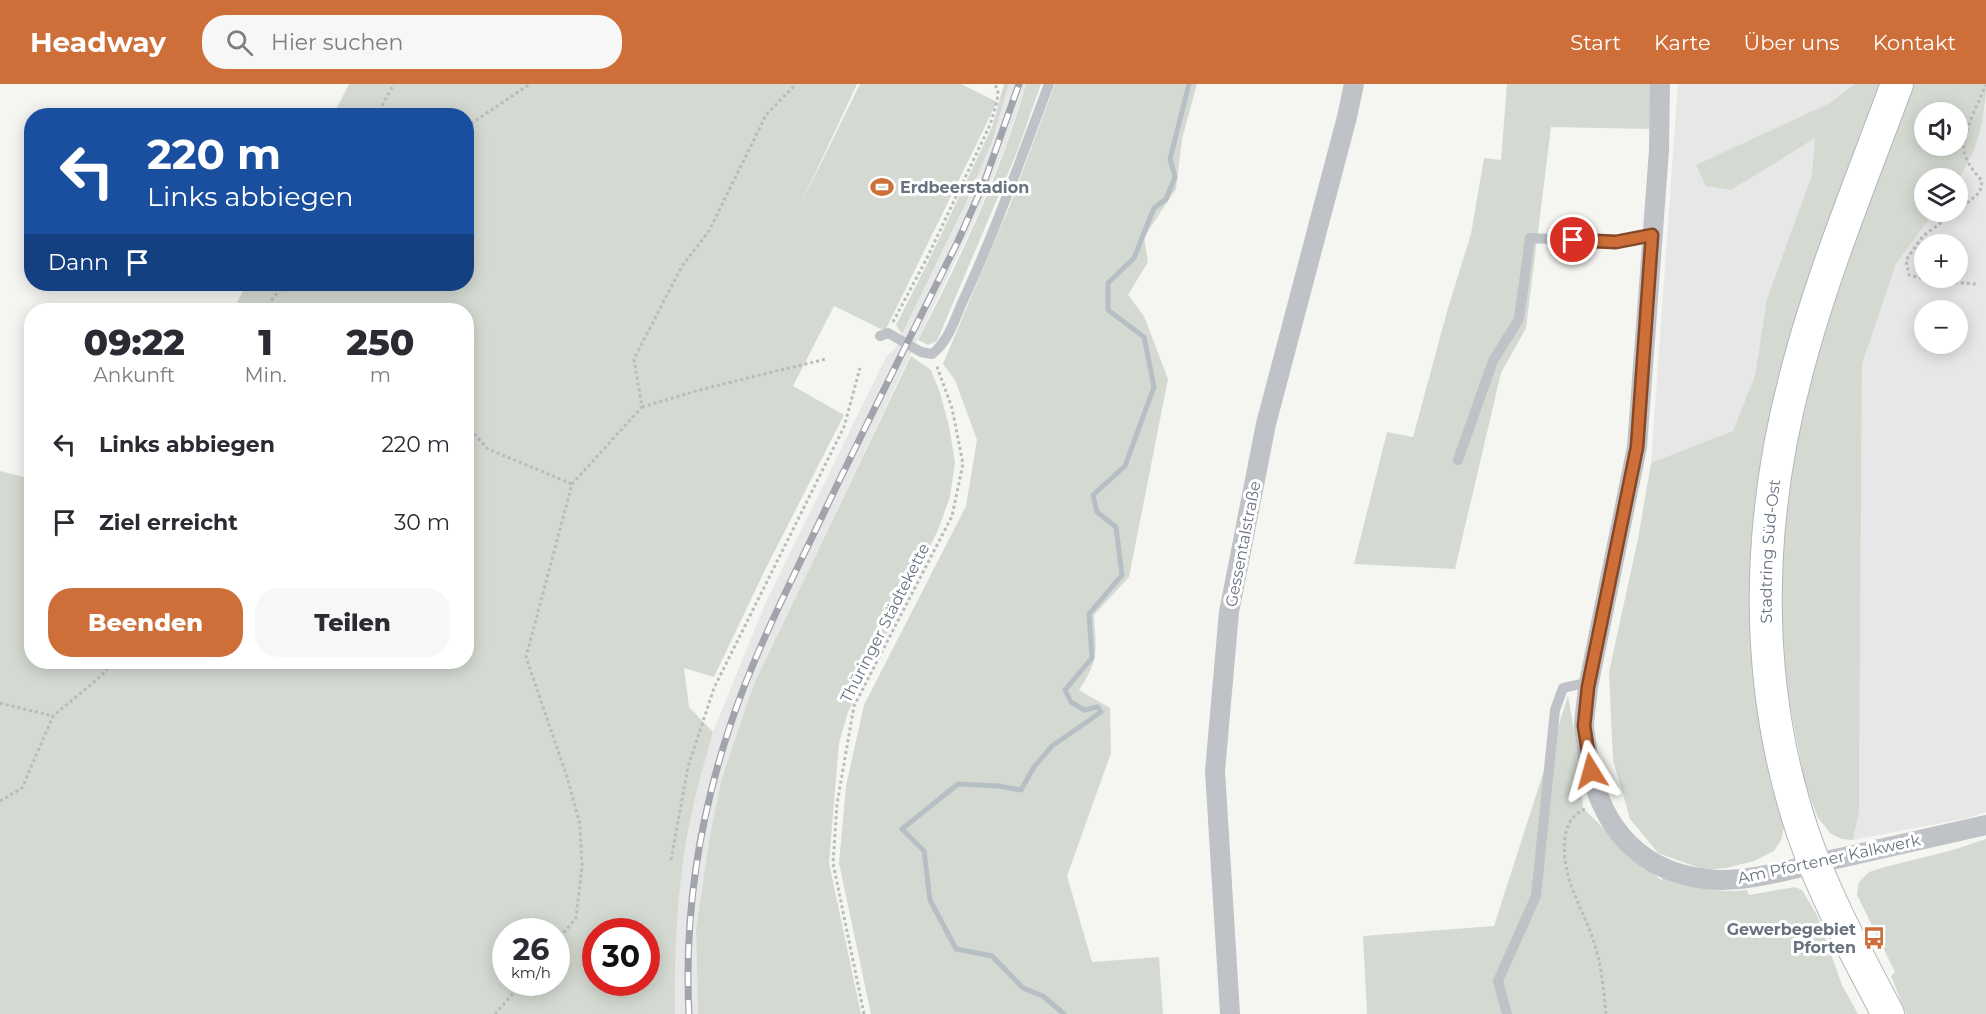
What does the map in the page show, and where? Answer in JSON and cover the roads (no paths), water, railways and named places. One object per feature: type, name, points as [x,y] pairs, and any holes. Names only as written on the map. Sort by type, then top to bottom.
[{"type":"main road","name":"Stadtring Süd-Ost","points":[[1888,1014],[1848,939],[1815,864],[1786,775],[1766,653],[1766,549],[1781,440],[1796,374],[1830,268],[1897,84]]},
{"type":"street","name":"Gessentalstraße","points":[[1230,1014],[1215,771],[1229,612],[1266,424],[1347,117],[1353,84]]},
{"type":"street","name":"Am Pfortener Kalkwerk","points":[[1660,84],[1659,150],[1637,447],[1589,682],[1584,726],[1591,771],[1602,805],[1614,827],[1632,848],[1656,866],[1683,875],[1721,880],[1771,874],[1986,825]]},
{"type":"lane","points":[[884,335],[921,352],[932,354],[941,347],[971,284],[1049,84]]},
{"type":"lane","points":[[1458,460],[1493,361],[1520,319],[1530,238],[1616,242],[1652,235]]},
{"type":"lane","points":[[1507,1014],[1498,981],[1536,896],[1555,710],[1563,688],[1589,682]]},
{"type":"waterway","points":[[1064,1014],[1043,996],[1023,988],[992,956],[956,949],[930,900],[924,851],[902,829],[958,784],[999,786],[1021,790],[1034,767],[1052,746],[1101,712],[1098,707],[1084,710],[1071,702],[1065,690],[1092,658],[1089,614],[1122,575],[1116,527],[1097,512],[1093,495],[1125,466],[1154,387],[1144,337],[1108,310],[1108,283],[1134,258],[1154,208],[1166,199],[1175,177],[1170,159],[1189,84]]},
{"type":"railway","points":[[689,1014],[689,942],[696,870],[709,798],[738,703],[782,600],[958,241],[984,183],[1019,84]]},
{"type":"place","name":"Erdbeerstadion","points":[[882,187]]},
{"type":"place","name":"Gewerbegebiet Pforten","points":[[1874,938]]}]
